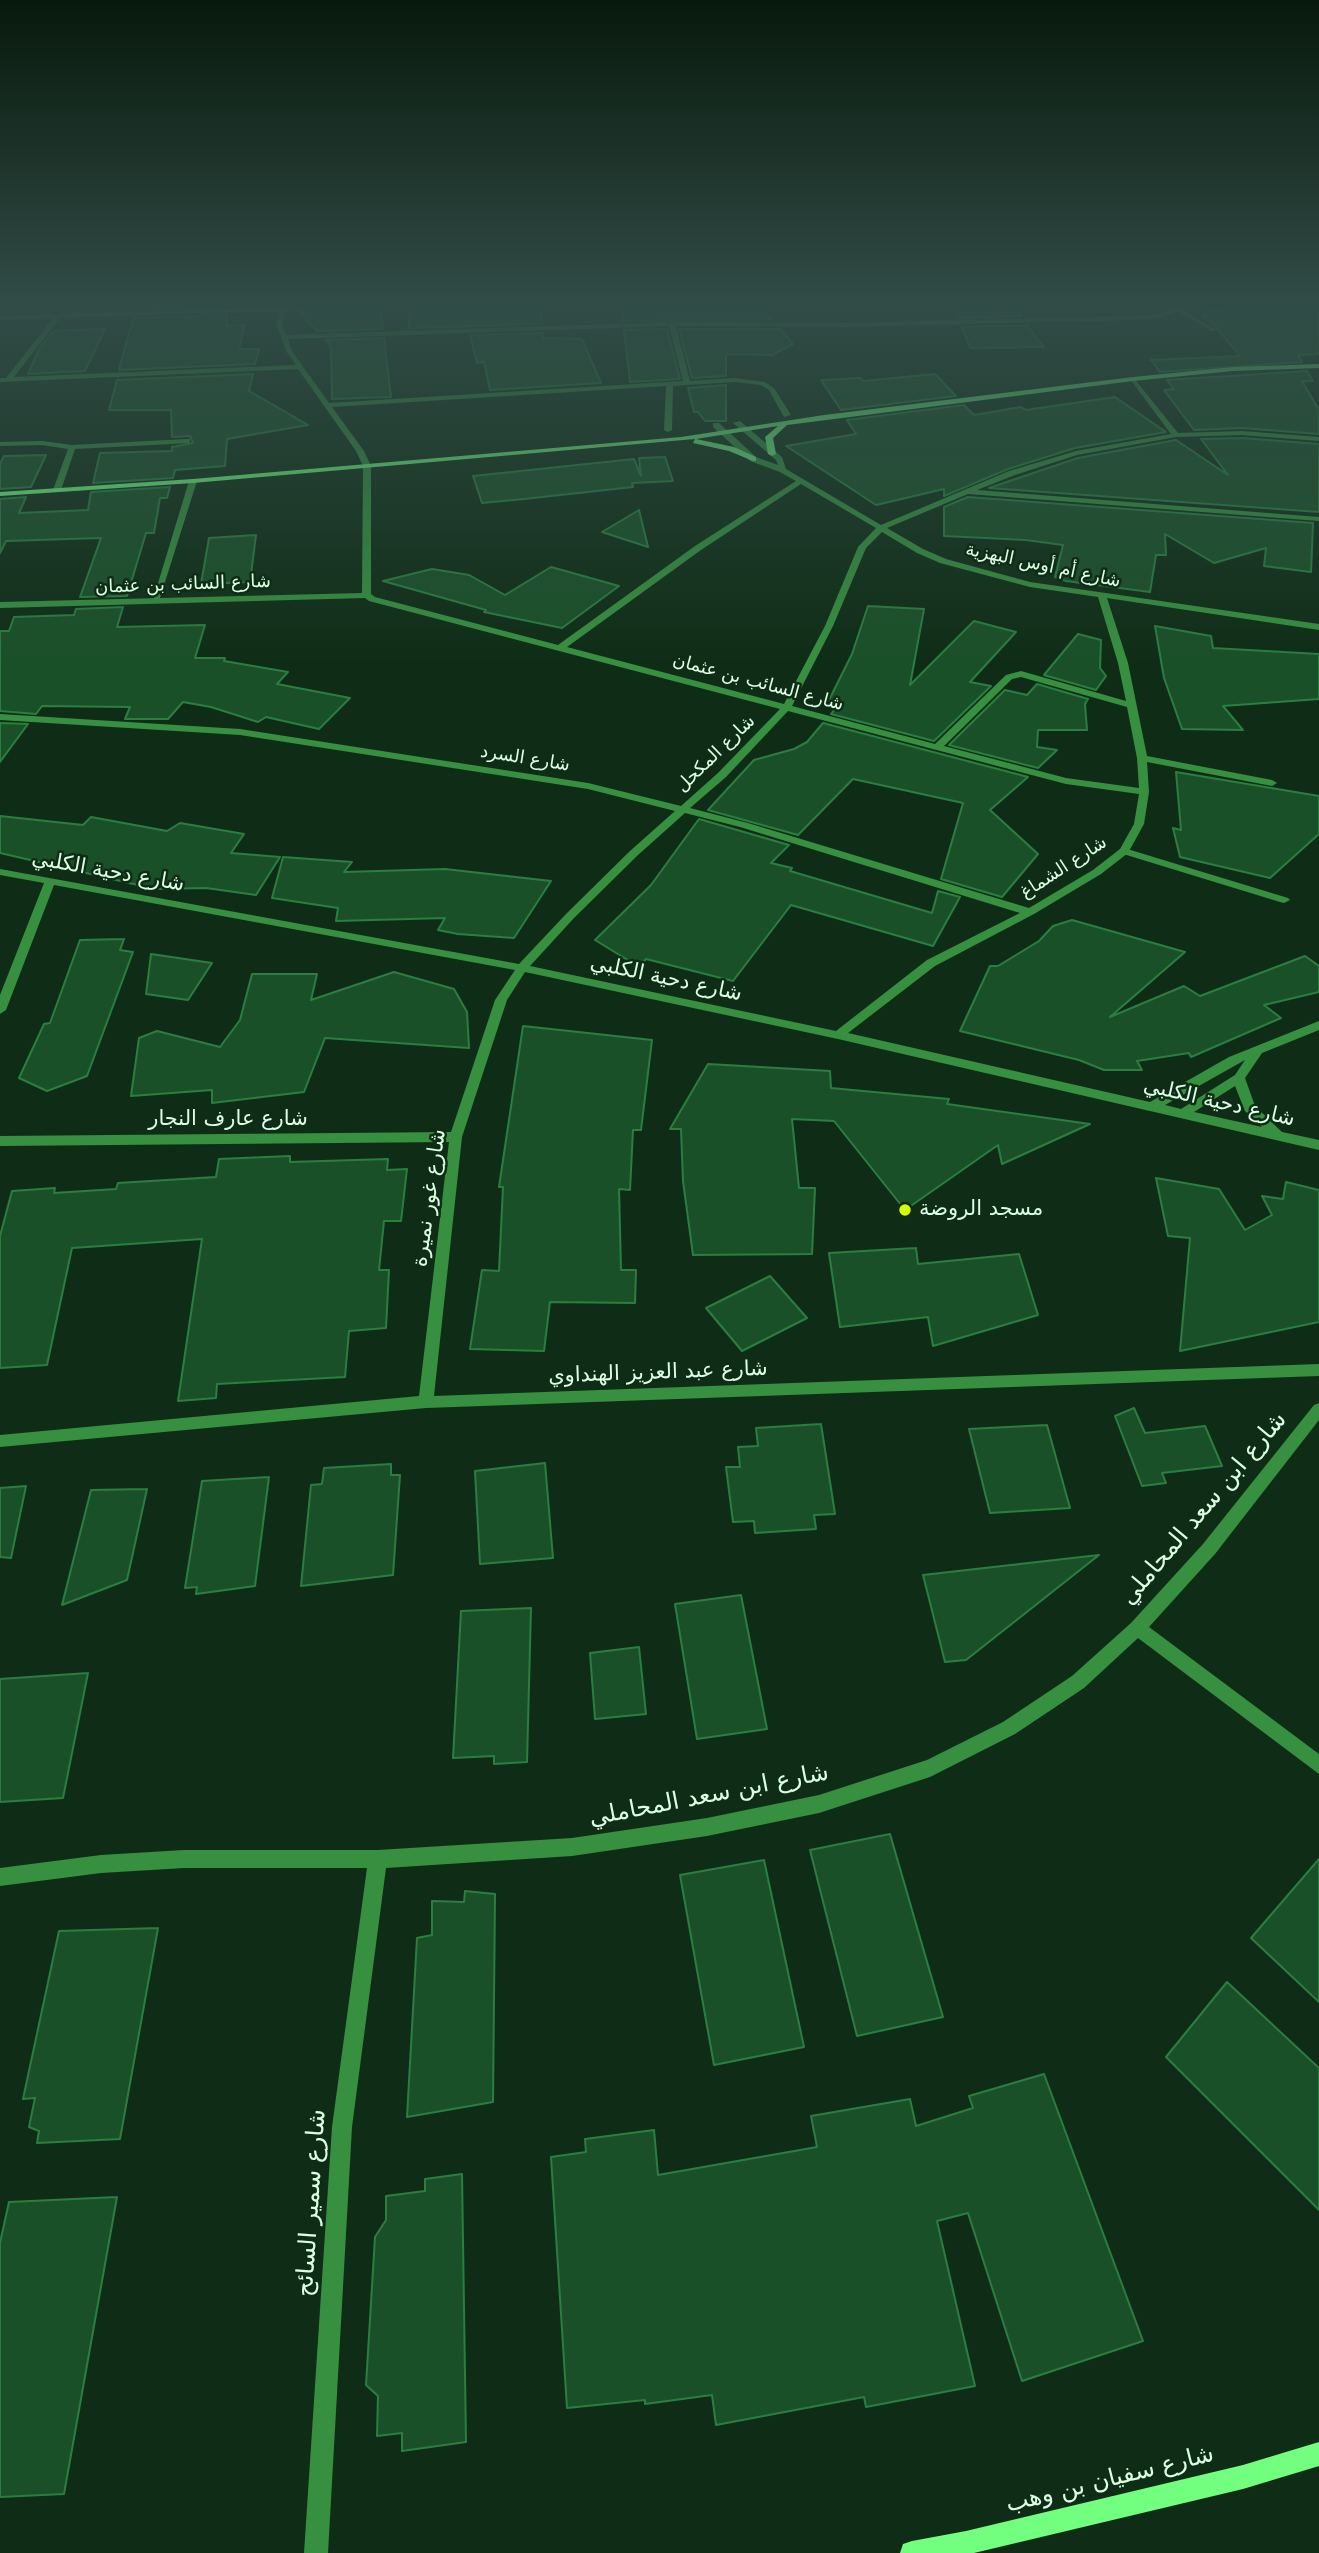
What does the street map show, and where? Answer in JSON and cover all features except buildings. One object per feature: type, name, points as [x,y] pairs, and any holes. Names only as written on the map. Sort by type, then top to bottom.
[{"type":"street","points":[[339,423],[360,451],[366,467],[367,595]]},
{"type":"street","points":[[667,423],[667,430]]},
{"type":"street","points":[[0,494],[193,481],[681,439],[719,429],[759,423]]},
{"type":"street","points":[[772,454],[769,437],[783,423]]},
{"type":"street","points":[[1167,423],[1176,435]]},
{"type":"street","name":"شارع أم أوس البهزية","points":[[740,426],[779,459],[783,470]]},
{"type":"street","points":[[597,445],[639,433],[719,429]]},
{"type":"street","name":"شارع أم أوس البهزية","points":[[719,429],[753,459],[783,470],[943,561],[1030,584],[1319,627]]},
{"type":"street","points":[[882,527],[1012,473],[1076,453],[1176,435],[1242,433],[1319,439]]},
{"type":"street","points":[[681,439],[731,449],[753,459]]},
{"type":"street","points":[[0,444],[42,443],[72,447],[187,441]]},
{"type":"street","points":[[57,490],[72,447]]},
{"type":"street","points":[[155,601],[193,481]]},
{"type":"street","points":[[560,648],[698,548],[801,481]]},
{"type":"street","points":[[968,492],[1319,519]]},
{"type":"street","name":"شارع المكحل","points":[[522,968],[634,853],[757,741],[788,706],[829,626],[862,547],[882,527]]},
{"type":"street","name":"شارع السائب بن عثمان","points":[[0,605],[367,595],[475,627],[788,706],[1066,781],[1144,792]]},
{"type":"street","name":"شارع الشماغ","points":[[838,1035],[931,963],[1030,912],[1097,872],[1124,851],[1139,824],[1144,792],[1142,758],[1133,706],[1102,596]]},
{"type":"street","points":[[938,746],[1009,677],[1021,674],[1133,706]]},
{"type":"street","name":"شارع السرد","points":[[0,717],[240,732],[588,786],[684,809],[1030,912]]},
{"type":"street","points":[[1142,758],[1272,783]]},
{"type":"street","points":[[1124,851],[1284,900]]},
{"type":"street","name":"شارع دحية الكلبي","points":[[0,872],[522,968],[838,1035],[1319,1145]]},
{"type":"street","points":[[0,1010],[3,996],[50,881]]},
{"type":"street","name":"شارع غور نميرة","points":[[426,1402],[456,1137],[489,1030],[501,1000],[522,968]]},
{"type":"street","points":[[1150,1108],[1233,1060],[1256,1053],[1319,1025]]},
{"type":"street","points":[[1182,1114],[1238,1078],[1256,1053]]},
{"type":"street","points":[[1238,1078],[1244,1099],[1255,1116],[1281,1137]]},
{"type":"street","name":"شارع عارف النجار","points":[[0,1141],[456,1137]]},
{"type":"street","name":"شارع عبد العزيز الهنداوي","points":[[0,1441],[426,1402],[1319,1370]]},
{"type":"street","name":"شارع ابن سعد المحاملي","points":[[0,1877],[101,1864],[184,1858],[378,1859],[572,1847],[707,1827],[819,1804],[930,1768],[1009,1728],[1078,1682],[1137,1628],[1209,1549],[1319,1409]]},
{"type":"street","points":[[1137,1628],[1319,1765]]},
{"type":"street","name":"شارع سمير السائح","points":[[316,2553],[342,2127],[378,1859]]},
{"type":"street","name":"شارع سفيان بن وهب","points":[[912,2553],[966,2543],[1243,2477],[1319,2454]]},
{"type":"place","name":"مسجد الروضة","points":[[905,1210]]}]
